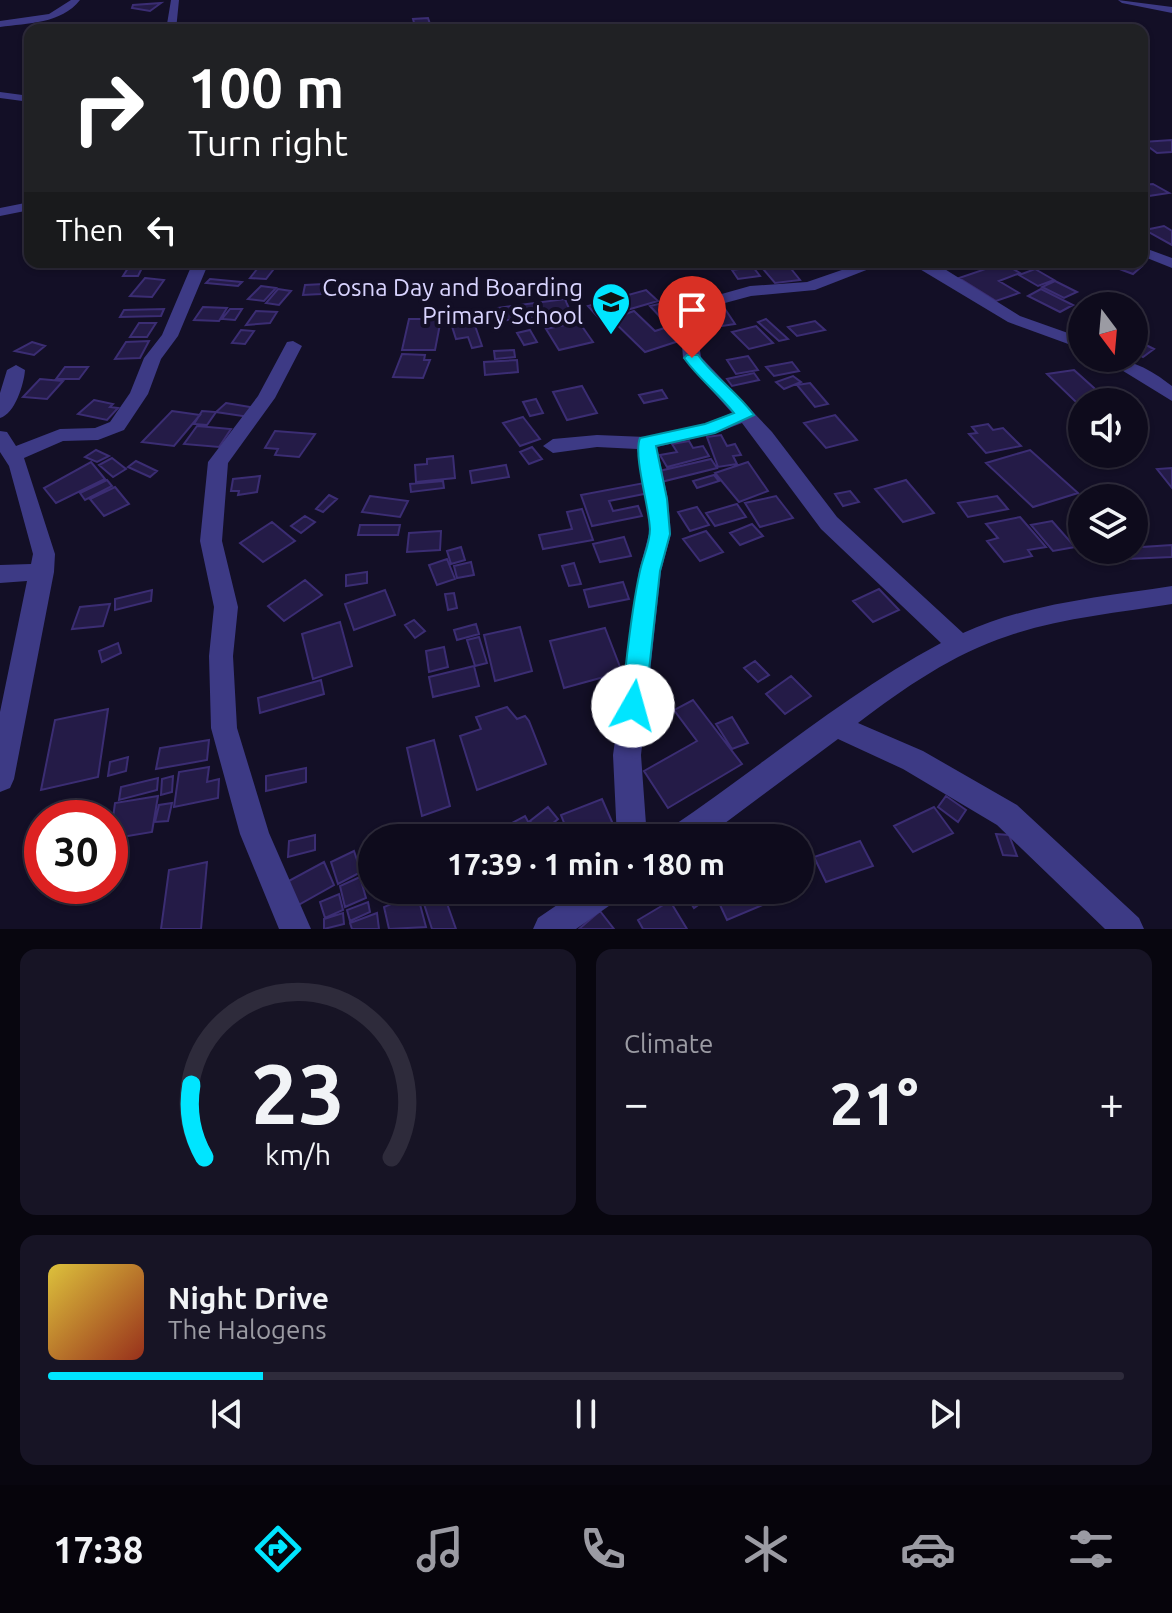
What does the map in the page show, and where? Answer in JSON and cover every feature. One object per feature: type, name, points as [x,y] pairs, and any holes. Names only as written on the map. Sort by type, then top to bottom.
[{"type":"street","points":[[0,24],[59,14],[68,10],[76,0]]},
{"type":"street","points":[[172,24],[175,0]]},
{"type":"street","points":[[1122,0],[1172,10]]},
{"type":"street","points":[[0,95],[24,98]]},
{"type":"street","points":[[0,212],[24,207]]},
{"type":"street","points":[[1148,253],[1172,263]]},
{"type":"street","points":[[0,779],[43,572],[42,535],[6,446],[60,435],[98,434],[117,426],[139,394],[153,358],[170,336],[198,268]]},
{"type":"street","points":[[862,268],[809,287],[750,291],[692,307],[687,322],[694,342],[692,358],[706,377],[723,389],[745,415],[829,523],[960,645]]},
{"type":"street","points":[[933,268],[1014,319],[1068,339]]},
{"type":"street","points":[[293,346],[266,398],[218,462],[211,541],[226,607],[221,656],[224,728],[255,834],[295,929]]},
{"type":"street","points":[[0,412],[15,381],[16,370]]},
{"type":"street","points":[[1138,372],[1172,395]]},
{"type":"street","points":[[553,446],[597,441],[646,443],[709,429],[745,415]]},
{"type":"street","points":[[631,824],[627,755],[650,571],[660,534],[658,499],[649,469],[646,443]]},
{"type":"street","points":[[0,574],[43,572]]},
{"type":"street","points":[[699,824],[919,667],[960,645],[984,634],[1030,621],[1172,595]]},
{"type":"street","points":[[835,725],[913,760],[1007,815],[1128,929]]},
{"type":"street","points":[[549,929],[585,904]]},
{"type":"building","points":[[161,3],[150,11],[132,8],[133,5]]},
{"type":"building","points":[[428,18],[430,24],[414,24],[413,19]]},
{"type":"building","points":[[1172,140],[1172,152],[1157,153],[1148,146],[1148,142]]},
{"type":"building","points":[[1148,184],[1153,184],[1169,193],[1148,196]]},
{"type":"building","points":[[1164,226],[1172,231],[1172,245],[1148,232]]},
{"type":"building","points":[[128,268],[142,268],[138,276],[123,276]]},
{"type":"building","points":[[258,268],[275,268],[266,279],[250,278]]},
{"type":"building","points":[[754,268],[760,276],[738,279],[732,270]]},
{"type":"building","points":[[790,268],[800,280],[775,283],[763,269]]},
{"type":"building","points":[[988,268],[1012,268],[1020,273],[999,281],[1019,293],[996,301],[959,278]]},
{"type":"building","points":[[1117,268],[1140,268],[1133,274]]},
{"type":"building","points":[[1035,269],[1054,280],[1038,286],[1019,275]]},
{"type":"building","points":[[145,278],[164,280],[152,297],[130,296]]},
{"type":"building","points":[[210,279],[242,282],[238,286],[206,283]]},
{"type":"building","points":[[1055,281],[1077,292],[1068,292],[1064,298],[1042,287]]},
{"type":"building","points":[[323,284],[321,294],[303,295],[305,285]]},
{"type":"building","points":[[261,286],[276,288],[264,301],[248,299]]},
{"type":"building","points":[[278,289],[291,291],[279,305],[266,303]]},
{"type":"building","points":[[1041,289],[1068,302],[1068,308],[1060,312],[1028,296]]},
{"type":"building","points":[[646,290],[658,301],[599,318],[588,306]]},
{"type":"building","points":[[565,299],[570,311],[501,321],[497,308]]},
{"type":"building","points":[[667,302],[681,315],[663,320],[650,306]]},
{"type":"building","points":[[203,307],[227,308],[219,321],[194,320]]},
{"type":"building","points":[[164,309],[161,316],[120,317],[124,310]]},
{"type":"building","points":[[230,309],[242,309],[235,320],[222,319]]},
{"type":"building","points":[[725,309],[735,324],[709,328],[699,313]]},
{"type":"building","points":[[256,311],[277,312],[270,323],[246,325]]},
{"type":"building","points":[[634,311],[655,331],[674,325],[688,338],[645,352],[611,319]]},
{"type":"building","points":[[472,317],[482,346],[472,348],[468,337],[456,339],[450,320]]},
{"type":"building","points":[[409,319],[441,319],[435,350],[402,350]]},
{"type":"building","points":[[766,319],[788,339],[779,341],[758,322]]},
{"type":"building","points":[[815,321],[825,330],[797,336],[788,327]]},
{"type":"building","points":[[579,322],[593,342],[559,350],[546,329]]},
{"type":"building","points":[[139,323],[156,323],[147,337],[130,337]]},
{"type":"building","points":[[756,326],[773,343],[749,349],[732,332]]},
{"type":"building","points":[[241,330],[254,331],[245,344],[232,343]]},
{"type":"building","points":[[530,330],[537,342],[524,345],[517,333]]},
{"type":"building","points":[[149,341],[140,358],[115,359],[126,342]]},
{"type":"building","points":[[32,342],[45,346],[34,355],[15,351]]},
{"type":"building","points":[[514,350],[515,357],[495,359],[494,351]]},
{"type":"building","points":[[402,354],[425,355],[424,360],[430,360],[423,378],[393,377]]},
{"type":"building","points":[[748,356],[758,370],[736,374],[727,360]]},
{"type":"building","points":[[517,360],[518,372],[485,375],[484,362]]},
{"type":"building","points":[[792,362],[799,371],[774,376],[766,367]]},
{"type":"building","points":[[65,367],[88,367],[79,379],[56,379]]},
{"type":"building","points":[[1076,372],[1094,388],[1068,388],[1068,394],[1047,374]]},
{"type":"building","points":[[754,373],[759,380],[732,386],[727,379]]},
{"type":"building","points":[[793,376],[801,382],[784,389],[776,382]]},
{"type":"building","points":[[40,379],[63,381],[47,399],[23,397]]},
{"type":"building","points":[[810,383],[828,404],[815,407],[797,385]]},
{"type":"building","points":[[582,386],[597,413],[567,420],[553,392]]},
{"type":"building","points":[[662,390],[667,398],[644,403],[639,395]]},
{"type":"building","points":[[536,399],[543,413],[530,416],[523,402]]},
{"type":"building","points":[[94,400],[118,408],[107,420],[78,414]]},
{"type":"building","points":[[226,403],[256,408],[249,417],[216,412]]},
{"type":"building","points":[[172,411],[200,415],[174,446],[142,442]]},
{"type":"building","points":[[202,411],[216,412],[207,425],[194,424]]},
{"type":"building","points":[[835,415],[857,440],[826,448],[804,423]]},
{"type":"building","points":[[523,417],[540,439],[520,446],[503,423]]},
{"type":"building","points":[[988,424],[993,430],[1003,428],[1021,446],[986,453],[969,434],[977,433],[972,427]]},
{"type":"building","points":[[197,426],[231,429],[219,447],[184,444]]},
{"type":"building","points":[[275,431],[315,434],[299,457],[275,455],[278,449],[265,448]]},
{"type":"building","points":[[721,435],[727,446],[735,444],[741,455],[733,456],[737,464],[718,467],[707,437]]},
{"type":"building","points":[[689,441],[693,448],[703,446],[709,456],[667,467],[660,455],[677,452],[672,444]]},
{"type":"building","points":[[532,447],[542,459],[529,464],[520,452]]},
{"type":"building","points":[[96,450],[109,456],[97,462],[85,457]]},
{"type":"building","points":[[1030,450],[1068,484],[1068,496],[1033,507],[986,463]]},
{"type":"building","points":[[453,456],[455,478],[416,482],[415,465],[427,464],[427,459]]},
{"type":"building","points":[[112,458],[126,469],[113,477],[99,465]]},
{"type":"building","points":[[711,459],[717,468],[661,482],[655,472]]},
{"type":"building","points":[[136,461],[157,471],[150,477],[128,467]]},
{"type":"building","points":[[91,462],[105,479],[56,503],[44,488]]},
{"type":"building","points":[[748,462],[768,491],[739,502],[715,473]]},
{"type":"building","points":[[506,465],[509,477],[472,483],[470,471]]},
{"type":"building","points":[[1172,468],[1172,488],[1157,469]]},
{"type":"building","points":[[714,475],[719,481],[697,488],[693,481]]},
{"type":"building","points":[[260,476],[257,492],[238,495],[239,491],[231,491],[233,479]]},
{"type":"building","points":[[107,480],[112,486],[85,500],[80,493]]},
{"type":"building","points":[[906,480],[934,513],[903,522],[875,489]]},
{"type":"building","points":[[443,481],[444,488],[411,492],[410,484]]},
{"type":"building","points":[[644,483],[649,493],[609,501],[613,511],[638,506],[642,516],[592,526],[581,495]]},
{"type":"building","points":[[115,487],[129,504],[104,516],[90,499]]},
{"type":"building","points":[[850,491],[859,502],[843,506],[835,494]]},
{"type":"building","points":[[329,495],[337,499],[323,512],[316,509]]},
{"type":"building","points":[[370,496],[408,501],[400,517],[362,512]]},
{"type":"building","points":[[776,496],[793,518],[760,527],[745,503]]},
{"type":"building","points":[[997,496],[1008,509],[968,517],[958,503]]},
{"type":"building","points":[[737,504],[746,517],[715,526],[706,513]]},
{"type":"building","points":[[697,507],[709,525],[690,531],[678,512]]},
{"type":"building","points":[[582,509],[593,540],[543,549],[539,535],[572,529],[567,512]]},
{"type":"building","points":[[305,516],[315,522],[301,533],[291,526]]},
{"type":"building","points":[[1020,517],[1046,547],[1028,550],[1032,556],[1004,562],[987,541],[998,538],[986,524]]},
{"type":"building","points":[[1052,521],[1068,539],[1068,548],[1053,551],[1031,525]]},
{"type":"building","points":[[272,522],[295,541],[263,562],[240,543]]},
{"type":"building","points":[[752,524],[763,536],[740,545],[730,533]]},
{"type":"building","points":[[360,525],[400,525],[398,535],[358,535]]},
{"type":"building","points":[[441,531],[440,550],[407,552],[409,533]]},
{"type":"building","points":[[706,531],[723,552],[700,561],[683,539]]},
{"type":"building","points":[[624,537],[631,556],[600,562],[593,544]]},
{"type":"building","points":[[1172,545],[1172,557],[1148,558],[1148,547]]},
{"type":"building","points":[[461,547],[465,560],[451,564],[447,551]]},
{"type":"building","points":[[447,559],[455,579],[437,585],[429,565]]},
{"type":"building","points":[[471,562],[474,575],[457,578],[454,566]]},
{"type":"building","points":[[574,563],[581,584],[569,586],[562,566]]},
{"type":"building","points":[[367,572],[367,583],[346,586],[346,575]]},
{"type":"building","points":[[305,580],[322,595],[284,621],[268,606]]},
{"type":"building","points":[[623,582],[629,599],[589,607],[584,590]]},
{"type":"building","points":[[879,589],[899,610],[873,622],[853,601]]},
{"type":"building","points":[[152,590],[151,601],[115,610],[115,599]]},
{"type":"building","points":[[385,590],[395,615],[354,630],[345,604]]},
{"type":"building","points":[[454,593],[457,608],[448,610],[445,594]]},
{"type":"building","points":[[110,604],[103,626],[72,629],[80,607]]},
{"type":"building","points":[[414,620],[425,631],[415,638],[405,625]]},
{"type":"building","points":[[340,622],[352,666],[313,679],[302,634]]},
{"type":"building","points":[[476,624],[479,634],[457,640],[454,630]]},
{"type":"building","points":[[520,627],[532,671],[495,681],[484,635]]},
{"type":"building","points":[[605,628],[622,672],[564,688],[550,641]]},
{"type":"building","points":[[479,637],[487,663],[475,666],[467,640]]},
{"type":"building","points":[[118,643],[121,653],[102,662],[99,651]]},
{"type":"building","points":[[444,647],[448,667],[429,672],[426,651]]},
{"type":"building","points":[[755,661],[769,675],[758,682],[744,668]]},
{"type":"building","points":[[474,666],[479,686],[433,697],[429,677]]},
{"type":"building","points":[[791,676],[811,696],[785,714],[766,694]]},
{"type":"building","points":[[321,680],[324,694],[260,713],[258,698]]},
{"type":"building","points":[[693,700],[742,764],[668,808],[644,771],[697,741],[674,710]]},
{"type":"building","points":[[507,707],[517,719],[525,716],[529,721],[546,764],[477,790],[460,736],[481,729],[476,717]]},
{"type":"building","points":[[108,709],[98,777],[41,790],[55,720]]},
{"type":"building","points":[[732,717],[748,743],[732,749],[716,724]]},
{"type":"building","points":[[209,740],[207,760],[156,769],[160,748]]},
{"type":"building","points":[[434,740],[450,806],[422,816],[407,748]]},
{"type":"building","points":[[128,757],[126,771],[108,776],[110,762]]},
{"type":"building","points":[[209,767],[207,782],[219,779],[218,798],[174,807],[179,772]]},
{"type":"building","points":[[306,768],[306,782],[266,791],[266,776]]},
{"type":"building","points":[[173,776],[172,792],[161,795],[162,779]]},
{"type":"building","points":[[158,778],[157,790],[119,800],[121,787]]},
{"type":"building","points":[[158,796],[152,832],[128,836],[128,801]]},
{"type":"building","points":[[946,796],[966,810],[958,822],[938,807]]},
{"type":"building","points":[[602,799],[613,824],[565,824],[561,815]]},
{"type":"building","points":[[172,803],[168,821],[155,822],[159,805]]},
{"type":"building","points":[[548,807],[558,819],[552,824],[532,824],[530,821]]},
{"type":"building","points":[[934,807],[953,833],[913,852],[894,826]]},
{"type":"building","points":[[525,816],[529,824],[510,824]]},
{"type":"building","points":[[996,834],[1009,835],[1017,856],[1003,855]]},
{"type":"building","points":[[315,835],[315,850],[288,857],[289,841]]},
{"type":"building","points":[[860,841],[873,866],[826,882],[814,857]]},
{"type":"building","points":[[354,851],[358,874],[338,884],[331,862]]},
{"type":"building","points":[[207,862],[201,929],[161,929],[169,870]]},
{"type":"building","points":[[324,862],[334,885],[293,908],[285,883]]},
{"type":"building","points":[[358,878],[358,901],[345,907],[340,886]]},
{"type":"building","points":[[339,894],[343,910],[325,918],[320,902]]},
{"type":"building","points":[[368,904],[370,912],[350,921],[347,910]]},
{"type":"building","points":[[391,904],[420,904],[426,927],[389,929],[384,907]]},
{"type":"building","points":[[424,904],[447,904],[456,929],[432,929]]},
{"type":"building","points":[[665,904],[672,904],[687,929],[643,929],[638,920]]},
{"type":"building","points":[[720,904],[765,904],[727,920]]},
{"type":"building","points":[[600,911],[614,929],[579,929]]},
{"type":"building","points":[[343,913],[344,924],[324,929],[324,919]]},
{"type":"building","points":[[377,913],[379,929],[352,929],[350,923]]},
{"type":"place","name":"Cosna Day and Boarding Primary School","points":[[611,336]]},
{"type":"route","points":[[633,706],[650,571],[660,534],[658,499],[649,469],[650,451],[646,443],[709,429],[745,415],[723,389],[706,377],[692,358]]}]
